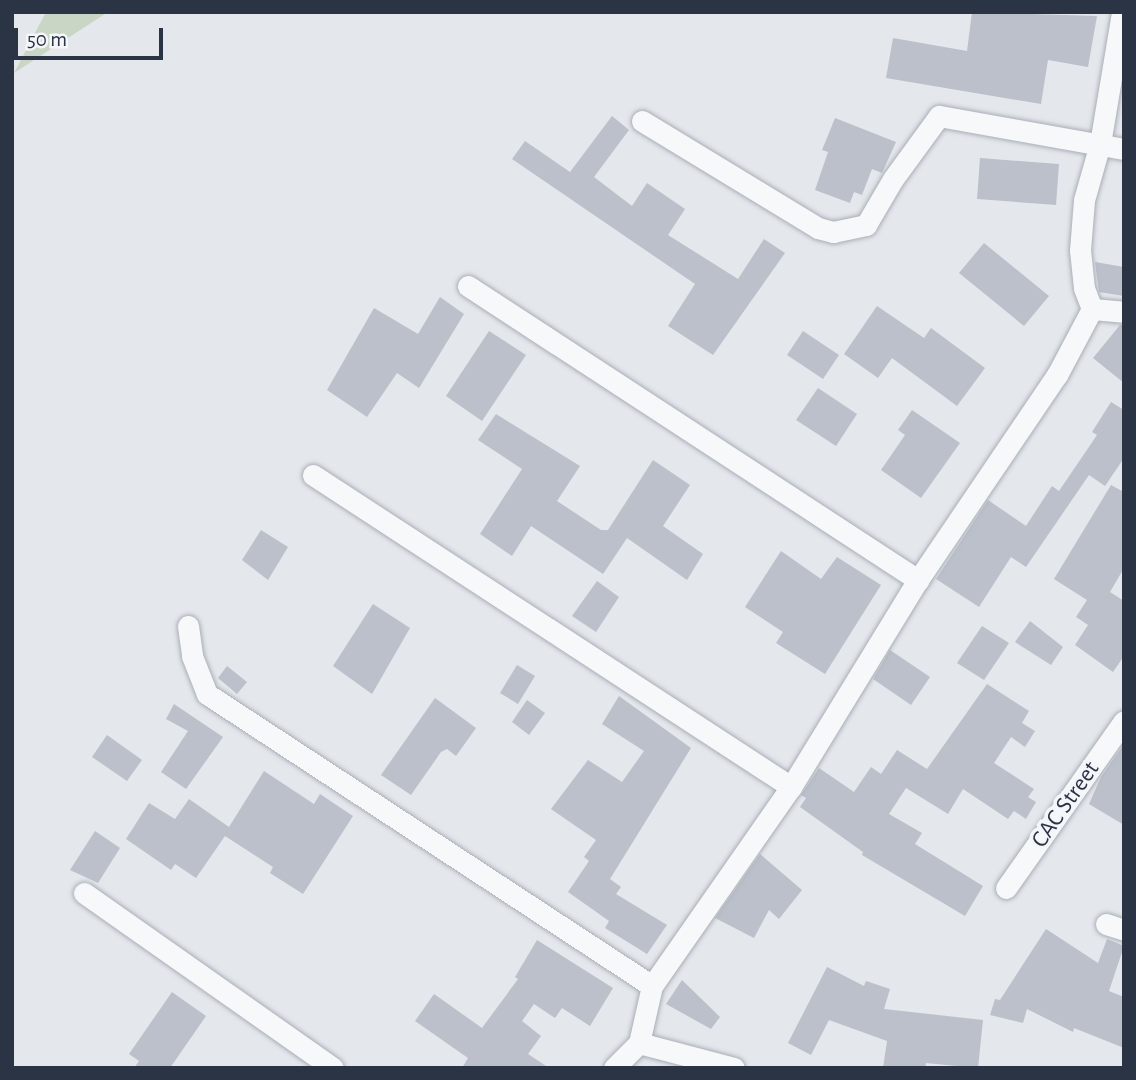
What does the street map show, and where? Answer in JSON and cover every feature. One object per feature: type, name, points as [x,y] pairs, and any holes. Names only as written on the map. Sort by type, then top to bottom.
[{"type":"street","points":[[614,1068],[639,1043],[652,986],[791,787],[918,580],[1057,375],[1092,309],[1084,288],[1080,250],[1084,200],[1100,144],[1122,12]]},
{"type":"street","points":[[642,121],[818,228],[833,232],[866,225],[892,179],[939,116],[1124,149]]},
{"type":"street","points":[[468,286],[918,580]]},
{"type":"street","points":[[1092,309],[1124,312]]},
{"type":"street","points":[[313,475],[791,787]]},
{"type":"street","points":[[188,626],[192,656],[206,694],[652,986]]},
{"type":"street","name":"CAC Street","points":[[1006,888],[1124,721]]},
{"type":"street","points":[[83,893],[333,1068]]},
{"type":"street","points":[[639,1043],[734,1068]]},
{"type":"green space","points":[[46,12],[108,12],[14,73]]},
{"type":"building","points":[[972,12],[1097,16],[1088,67],[1048,60],[1041,104],[886,78],[893,38],[967,51]]},
{"type":"building","points":[[612,116],[629,130],[594,177],[632,206],[647,183],[685,209],[668,235],[738,279],[764,239],[785,253],[713,355],[668,326],[695,284],[512,159],[525,141],[570,172]]},
{"type":"building","points":[[835,118],[896,142],[882,173],[872,169],[862,195],[854,192],[850,203],[815,190],[828,152],[822,150]]},
{"type":"building","points":[[980,158],[1059,164],[1056,205],[977,199]]},
{"type":"building","points":[[984,243],[1049,296],[1024,326],[959,273]]},
{"type":"building","points":[[1095,262],[1124,267],[1124,296],[1099,292]]},
{"type":"building","points":[[440,297],[464,314],[419,388],[397,373],[367,417],[327,390],[374,308],[418,334]]},
{"type":"building","points":[[877,306],[924,338],[931,328],[985,368],[957,406],[892,358],[878,378],[844,354]]},
{"type":"building","points":[[1120,325],[1124,325],[1124,383],[1093,358]]},
{"type":"building","points":[[489,331],[526,355],[482,421],[446,396]]},
{"type":"building","points":[[803,331],[839,355],[823,379],[787,355]]},
{"type":"building","points":[[818,388],[857,414],[836,446],[796,420]]},
{"type":"building","points":[[1111,402],[1124,410],[1124,458],[1105,486],[1089,475],[1026,567],[1011,557],[979,607],[936,579],[988,500],[1026,526],[1052,486],[1059,491],[1097,435],[1092,432]]},
{"type":"building","points":[[912,410],[960,443],[921,498],[881,470],[905,435],[898,430]]},
{"type":"building","points":[[496,414],[580,466],[557,501],[601,530],[608,530],[653,460],[690,485],[663,526],[703,554],[687,580],[627,538],[603,574],[531,526],[512,556],[480,534],[522,469],[478,440]]},
{"type":"building","points":[[1111,485],[1124,492],[1124,568],[1110,592],[1124,601],[1124,656],[1113,672],[1075,645],[1088,625],[1076,617],[1087,600],[1054,579]]},
{"type":"building","points":[[261,530],[288,547],[268,580],[242,560]]},
{"type":"building","points":[[781,551],[821,579],[837,557],[881,585],[825,674],[776,643],[783,632],[745,607]]},
{"type":"building","points":[[597,581],[619,597],[596,632],[572,616]]},
{"type":"building","points":[[373,604],[410,628],[372,694],[333,666]]},
{"type":"building","points":[[1030,621],[1063,647],[1051,665],[1015,642]]},
{"type":"building","points":[[982,626],[1009,643],[984,680],[957,663]]},
{"type":"building","points":[[890,650],[930,677],[911,705],[873,679]]},
{"type":"building","points":[[517,665],[535,676],[518,704],[500,693]]},
{"type":"building","points":[[227,666],[247,682],[237,694],[218,678]]},
{"type":"building","points":[[987,684],[1029,711],[1022,723],[1035,731],[1025,747],[1011,737],[994,763],[1034,789],[1028,797],[1036,802],[1026,819],[1014,811],[1008,819],[963,789],[948,814],[906,788],[889,814],[922,833],[915,844],[983,886],[965,916],[862,855],[863,852],[800,807],[806,798],[801,795],[819,768],[854,792],[871,767],[881,774],[897,750],[927,769]]},
{"type":"building","points":[[619,696],[691,748],[610,879],[621,887],[616,894],[667,925],[647,954],[605,928],[609,921],[568,892],[589,861],[584,857],[596,840],[551,809],[588,760],[622,782],[644,751],[602,724]]},
{"type":"building","points":[[435,698],[476,728],[456,756],[447,749],[441,752],[411,795],[381,775]]},
{"type":"building","points":[[527,700],[545,713],[529,735],[512,722]]},
{"type":"building","points":[[174,704],[223,737],[186,789],[161,772],[188,731],[166,719]]},
{"type":"building","points":[[107,735],[142,760],[127,781],[92,757]]},
{"type":"building","points":[[1124,744],[1124,825],[1089,804],[1101,777]]},
{"type":"building","points":[[264,771],[314,804],[320,794],[353,816],[303,894],[270,873],[273,867],[225,836],[196,878],[175,864],[171,870],[126,839],[149,803],[175,819],[189,799],[229,827]]},
{"type":"building","points":[[95,831],[120,848],[98,883],[70,870]]},
{"type":"building","points":[[760,854],[802,890],[779,919],[769,910],[754,938],[715,918]]},
{"type":"building","points":[[1046,929],[1098,963],[1107,939],[1124,946],[1109,991],[1124,997],[1124,1048],[1074,1028],[1073,1032],[1027,1009],[1023,1023],[990,1015],[995,999],[1000,1000]]},
{"type":"building","points":[[537,940],[613,988],[590,1026],[562,1008],[555,1018],[534,1004],[522,1021],[541,1036],[528,1054],[549,1068],[462,1068],[468,1058],[415,1021],[434,994],[482,1028],[518,979],[515,977]]},
{"type":"building","points":[[827,967],[864,986],[866,981],[890,989],[884,1009],[983,1020],[978,1068],[926,1063],[925,1068],[883,1068],[887,1041],[829,1020],[811,1055],[788,1043]]},
{"type":"building","points":[[682,980],[720,1017],[711,1029],[666,1004]]},
{"type":"building","points":[[172,992],[206,1016],[170,1068],[134,1068],[139,1061],[129,1054]]}]
